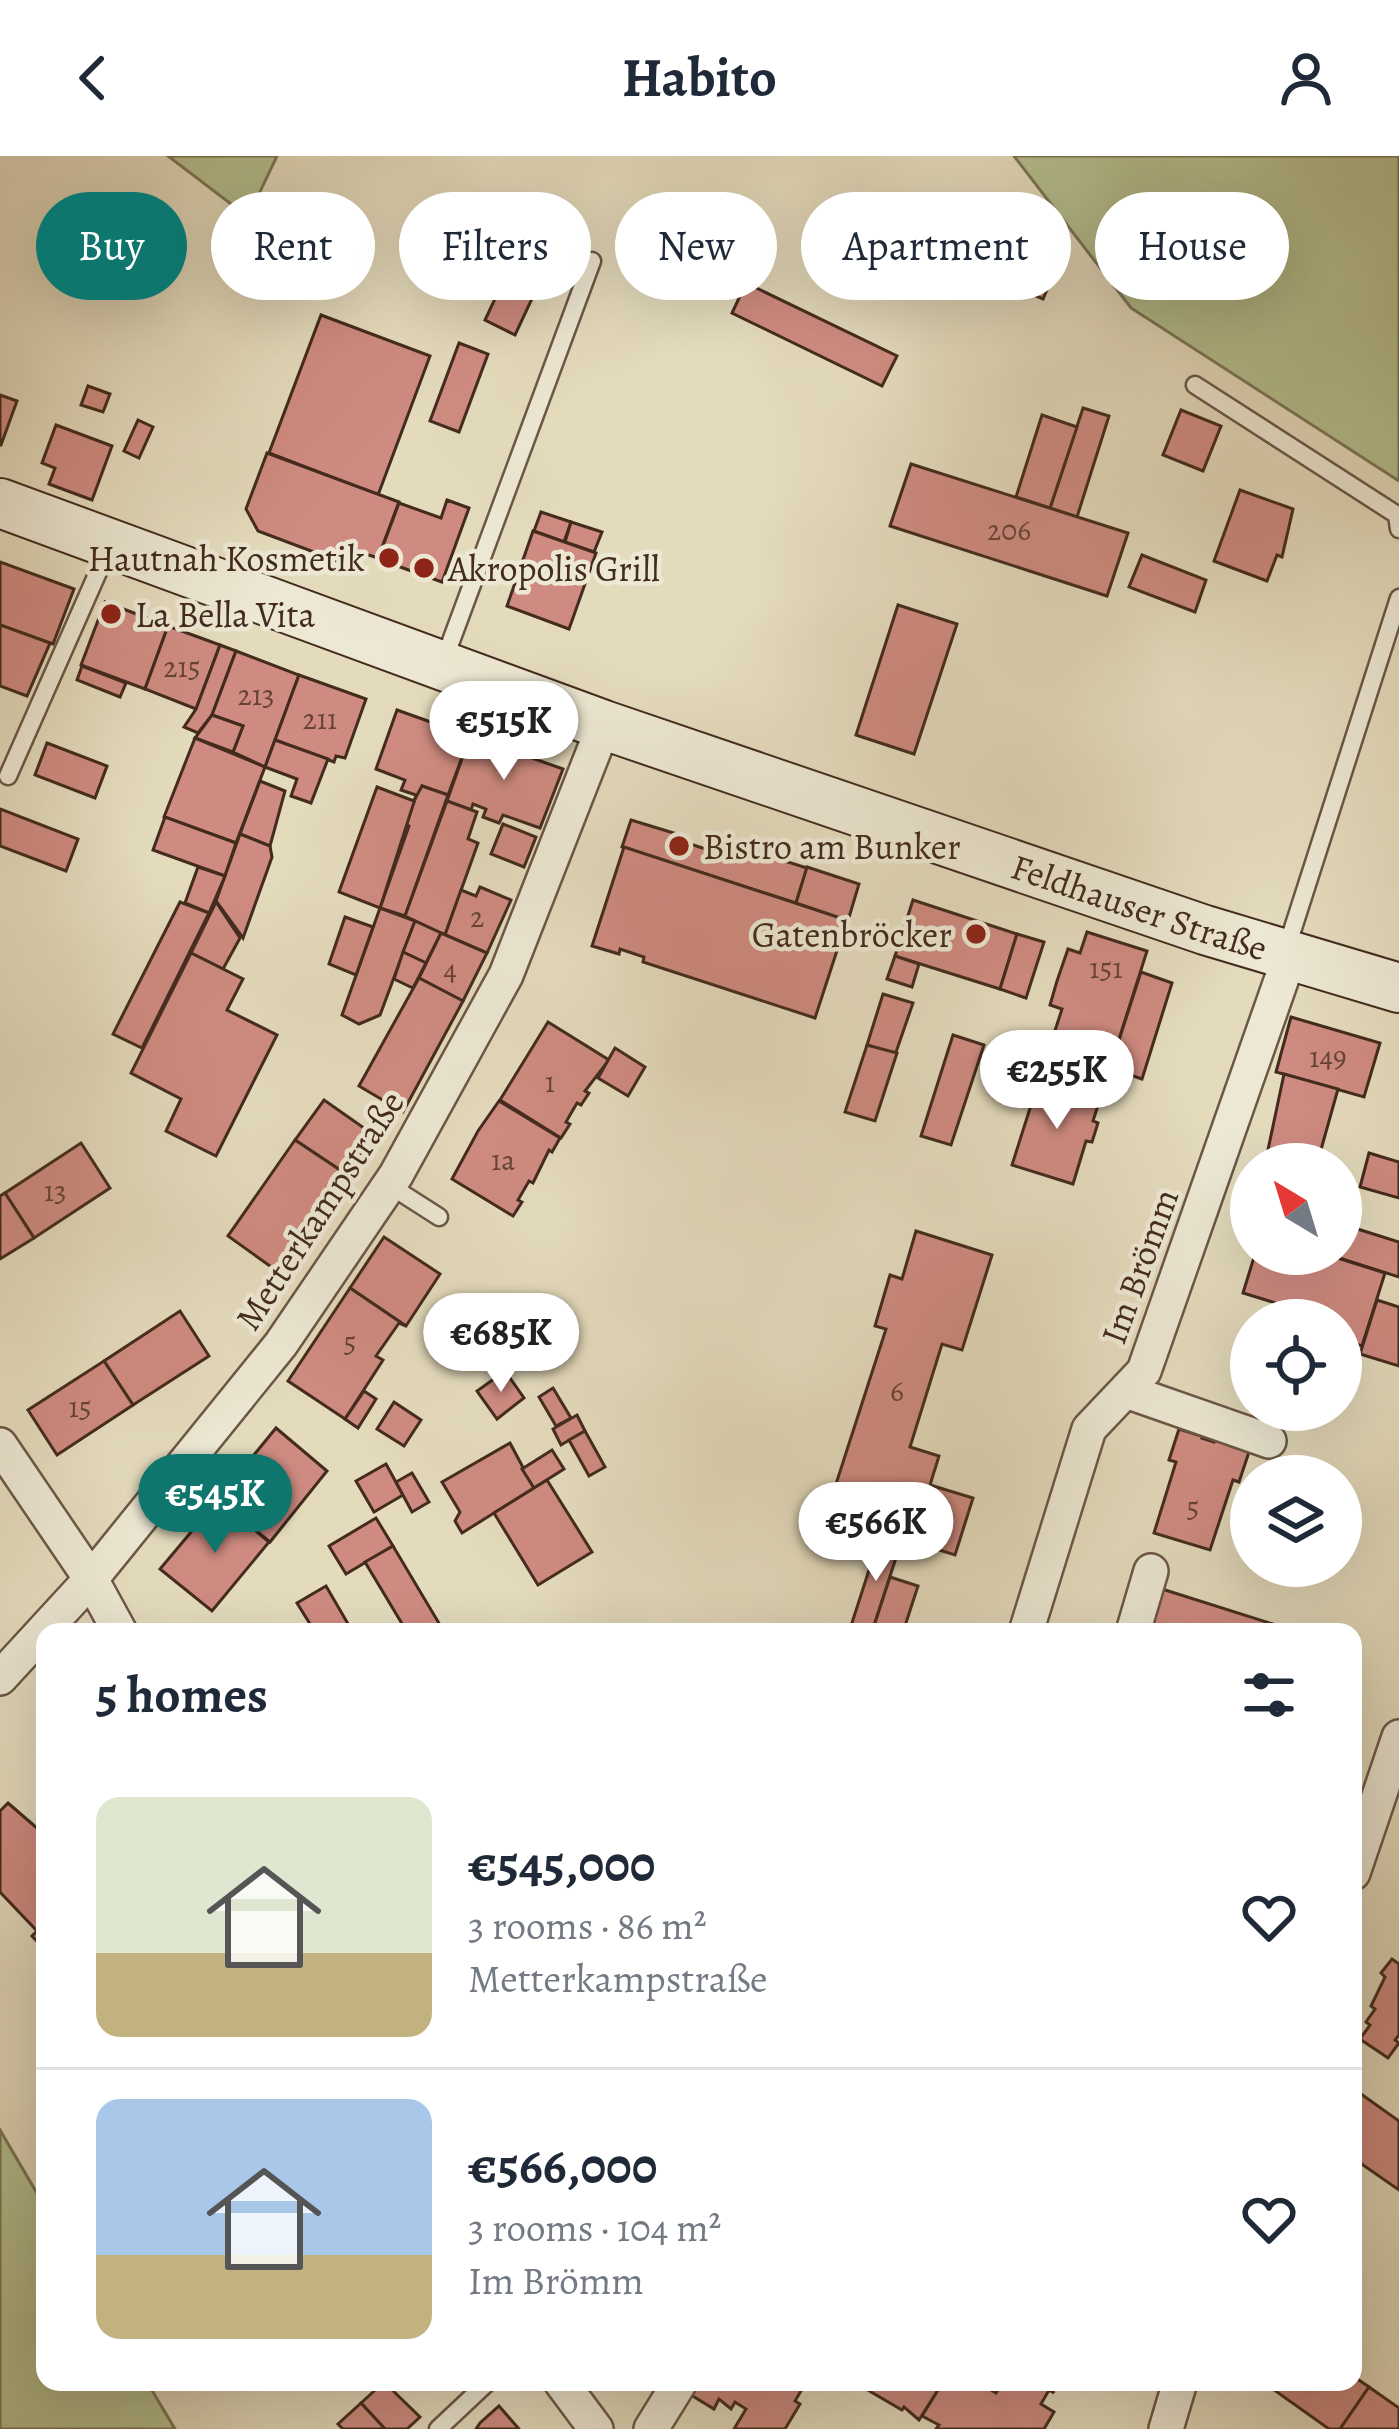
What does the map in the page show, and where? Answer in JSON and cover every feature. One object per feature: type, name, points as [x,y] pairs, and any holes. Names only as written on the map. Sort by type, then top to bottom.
[{"type":"street","name":"Feldhauser Straße","points":[[0,502],[604,724],[1286,957],[1399,988]]},
{"type":"street","name":"Metterkampstraße","points":[[51,1623],[280,1344],[389,1185],[506,975],[604,724]]},
{"type":"street","name":"Im Brömm","points":[[1029,1623],[1089,1429],[1144,1371],[1286,957]]},
{"type":"street","name":"Im Brömm","points":[[1126,1391],[1269,1441]]},
{"type":"street","points":[[0,1445],[91,1579],[115,1623]]},
{"type":"street","points":[[1135,1623],[1151,1571]]},
{"type":"street","name":"Metterkampstraße","points":[[0,1678],[36,1639]]},
{"type":"street","points":[[1362,1843],[1399,1737]]},
{"type":"street","points":[[568,2391],[596,2429]]},
{"type":"street","points":[[651,2429],[674,2391]]},
{"type":"street","points":[[1166,2429],[1177,2391]]},
{"type":"lane","points":[[441,666],[592,261]]},
{"type":"lane","points":[[1195,385],[1397,515],[1399,529]]},
{"type":"lane","points":[[8,776],[110,544]]},
{"type":"lane","points":[[1286,957],[1399,598]]},
{"type":"lane","points":[[389,1185],[440,1217]]},
{"type":"lane","points":[[438,2429],[478,2391]]},
{"type":"green space","points":[[168,156],[277,156],[260,192],[215,192]]},
{"type":"green space","points":[[1014,156],[1399,156],[1399,481],[1125,300],[1289,300],[1289,192],[1095,192],[1095,261],[1071,230],[1071,192],[1042,192]]},
{"type":"green space","points":[[0,2130],[36,2192],[36,2391],[152,2391],[175,2429],[0,2429]]},
{"type":"building","points":[[777,298],[897,356],[882,386],[732,313],[738,300]]},
{"type":"building","points":[[494,300],[531,300],[515,335],[485,320]]},
{"type":"building","points":[[321,315],[430,356],[378,495],[269,453]]},
{"type":"building","points":[[459,343],[488,354],[459,432],[430,421]]},
{"type":"building","points":[[88,386],[110,394],[103,412],[81,405]]},
{"type":"building","points":[[0,395],[17,401],[1,445],[0,445]]},
{"type":"building","points":[[1083,408],[1109,416],[1077,517],[1050,508]]},
{"type":"building","points":[[1181,410],[1221,426],[1203,471],[1163,455]]},
{"type":"building","points":[[1042,415],[1077,427],[1050,508],[1016,497]]},
{"type":"building","points":[[138,420],[153,427],[139,458],[124,451]]},
{"type":"building","points":[[56,425],[112,446],[92,500],[49,484],[55,468],[42,463]]},
{"type":"building","points":[[267,453],[399,502],[378,558],[357,551],[351,566],[258,531],[246,509]]},
{"type":"building","points":[[911,464],[1128,533],[1107,596],[890,526]]},
{"type":"building","points":[[1240,490],[1293,509],[1282,557],[1277,555],[1267,581],[1214,561]]},
{"type":"building","points":[[447,500],[469,508],[442,582],[378,559],[399,503],[441,518]]},
{"type":"building","points":[[541,512],[571,522],[564,542],[534,531]]},
{"type":"building","points":[[571,522],[602,532],[594,552],[565,542]]},
{"type":"building","points":[[533,531],[596,553],[569,629],[507,606]]},
{"type":"building","points":[[1142,555],[1206,580],[1195,612],[1129,587]]},
{"type":"building","points":[[0,562],[74,589],[53,644],[0,625]]},
{"type":"building","points":[[105,602],[168,626],[145,689],[81,665]]},
{"type":"building","points":[[898,605],[957,624],[914,754],[856,735]]},
{"type":"building","points":[[0,625],[50,643],[27,696],[0,686]]},
{"type":"building","points":[[168,626],[220,645],[196,709],[145,689]]},
{"type":"building","points":[[220,645],[236,651],[212,715],[198,733],[184,727],[196,709]]},
{"type":"building","points":[[236,651],[299,675],[265,767],[233,752],[243,726],[212,715]]},
{"type":"building","points":[[82,666],[126,683],[120,697],[77,680]]},
{"type":"building","points":[[299,675],[366,699],[345,758],[336,756],[334,762],[275,740]]},
{"type":"building","points":[[397,710],[470,736],[448,795],[422,786],[419,796],[401,790],[405,780],[376,769]]},
{"type":"building","points":[[212,715],[243,726],[233,752],[195,738]]},
{"type":"building","points":[[470,736],[563,769],[540,828],[503,815],[499,823],[483,817],[486,809],[473,804],[471,810],[447,801]]},
{"type":"building","points":[[195,738],[265,767],[236,843],[164,817]]},
{"type":"building","points":[[275,740],[328,759],[311,803],[291,796],[297,779],[265,767]]},
{"type":"building","points":[[47,743],[107,766],[95,798],[35,775]]},
{"type":"building","points":[[260,781],[285,791],[270,846],[240,834]]},
{"type":"building","points":[[422,786],[448,795],[405,916],[380,908],[409,826],[404,824]]},
{"type":"building","points":[[377,787],[414,801],[416,796],[380,908],[339,892]]},
{"type":"building","points":[[447,801],[477,812],[468,839],[478,843],[445,935],[405,916]]},
{"type":"building","points":[[0,809],[78,839],[66,871],[0,846]]},
{"type":"building","points":[[165,817],[236,843],[225,876],[153,850]]},
{"type":"building","points":[[631,820],[730,857],[734,845],[807,868],[796,903],[622,847]]},
{"type":"building","points":[[503,824],[536,837],[524,867],[491,854]]},
{"type":"building","points":[[240,834],[270,846],[272,857],[243,938],[216,901]]},
{"type":"building","points":[[624,847],[847,920],[815,1018],[643,962],[644,957],[620,949],[619,954],[592,946]]},
{"type":"building","points":[[198,867],[225,876],[209,913],[185,903]]},
{"type":"building","points":[[807,867],[859,884],[847,924],[847,920],[796,903]]},
{"type":"building","points":[[480,887],[511,900],[487,953],[445,935],[461,890],[476,896]]},
{"type":"building","points":[[913,900],[1017,934],[1000,989],[895,956]]},
{"type":"building","points":[[180,902],[209,913],[142,1048],[113,1034]]},
{"type":"building","points":[[216,902],[240,938],[223,969],[191,953]]},
{"type":"building","points":[[380,908],[415,921],[380,1015],[359,1024],[342,1015]]},
{"type":"building","points":[[345,917],[373,927],[356,975],[329,964]]},
{"type":"building","points":[[415,921],[441,933],[426,963],[403,952]]},
{"type":"building","points":[[1087,932],[1147,951],[1100,1099],[1039,1080],[1062,1009],[1050,1005],[1057,981],[1068,949],[1080,953]]},
{"type":"building","points":[[441,933],[487,953],[463,1001],[419,978]]},
{"type":"building","points":[[1017,934],[1044,942],[1026,998],[1000,989]]},
{"type":"building","points":[[403,952],[426,963],[413,988],[394,979]]},
{"type":"building","points":[[191,953],[243,979],[227,1010],[277,1035],[216,1156],[166,1131],[181,1099],[131,1073]]},
{"type":"building","points":[[895,956],[919,964],[912,987],[887,979]]},
{"type":"building","points":[[1141,972],[1172,983],[1142,1079],[1110,1068]]},
{"type":"building","points":[[419,978],[463,1001],[403,1112],[359,1086]]},
{"type":"building","points":[[883,994],[913,1003],[895,1055],[867,1045]]},
{"type":"building","points":[[1291,1017],[1380,1043],[1364,1097],[1276,1072]]},
{"type":"building","points":[[548,1022],[609,1060],[585,1091],[589,1093],[581,1105],[577,1103],[561,1138],[500,1100]]},
{"type":"building","points":[[953,1035],[984,1045],[951,1145],[921,1136]]},
{"type":"building","points":[[867,1045],[897,1053],[875,1121],[845,1112]]},
{"type":"building","points":[[615,1048],[645,1067],[628,1096],[598,1078]]},
{"type":"building","points":[[1284,1074],[1338,1089],[1323,1143],[1269,1143]]},
{"type":"building","points":[[1039,1080],[1100,1099],[1092,1142],[1086,1141],[1073,1184],[1012,1165]]},
{"type":"building","points":[[324,1100],[374,1135],[346,1174],[295,1140]]},
{"type":"building","points":[[499,1101],[560,1138],[533,1183],[529,1181],[513,1216],[452,1179]]},
{"type":"building","points":[[295,1140],[346,1174],[277,1271],[228,1236]]},
{"type":"building","points":[[81,1143],[110,1188],[34,1238],[5,1193]]},
{"type":"building","points":[[1369,1153],[1399,1162],[1399,1198],[1362,1188]]},
{"type":"building","points":[[5,1193],[34,1238],[0,1259],[0,1196]]},
{"type":"building","points":[[1362,1230],[1399,1242],[1399,1277],[1362,1265]]},
{"type":"building","points":[[916,1231],[992,1255],[962,1350],[942,1344],[910,1447],[939,1456],[930,1485],[973,1498],[955,1555],[826,1515],[886,1329],[875,1326],[890,1275],[902,1279]]},
{"type":"building","points":[[384,1237],[440,1274],[406,1326],[350,1288]]},
{"type":"building","points":[[1362,1266],[1385,1273],[1362,1346],[1362,1299],[1263,1299],[1243,1293],[1249,1275],[1362,1275]]},
{"type":"building","points":[[350,1288],[406,1326],[399,1323],[376,1356],[383,1360],[345,1419],[288,1381]]},
{"type":"building","points":[[1377,1300],[1399,1307],[1399,1366],[1362,1355]]},
{"type":"building","points":[[180,1311],[209,1356],[133,1405],[104,1361]]},
{"type":"building","points":[[104,1361],[133,1405],[57,1455],[28,1410]]},
{"type":"building","points":[[505,1371],[524,1398],[497,1419],[477,1391]]},
{"type":"building","points":[[553,1388],[571,1418],[556,1426],[539,1397]]},
{"type":"building","points":[[364,1391],[376,1399],[358,1428],[345,1419]]},
{"type":"building","points":[[394,1402],[421,1420],[404,1446],[377,1429]]},
{"type":"building","points":[[577,1415],[585,1431],[561,1445],[553,1429]]},
{"type":"building","points":[[276,1428],[327,1471],[270,1542],[218,1499]]},
{"type":"building","points":[[1179,1429],[1201,1436],[1205,1431],[1202,1438],[1214,1442],[1216,1435],[1224,1443],[1225,1437],[1251,1446],[1248,1455],[1230,1455],[1230,1489],[1210,1550],[1154,1533],[1176,1462],[1169,1460]]},
{"type":"building","points":[[585,1431],[605,1467],[589,1476],[569,1440]]},
{"type":"building","points":[[510,1443],[534,1488],[462,1533],[455,1521],[460,1512],[442,1482]]},
{"type":"building","points":[[552,1450],[564,1469],[534,1488],[522,1469]]},
{"type":"building","points":[[386,1464],[403,1495],[374,1512],[356,1481]]},
{"type":"building","points":[[412,1473],[429,1502],[412,1512],[396,1482]]},
{"type":"building","points":[[547,1480],[592,1552],[538,1585],[494,1513]]},
{"type":"building","points":[[218,1500],[269,1542],[212,1611],[160,1569]]},
{"type":"building","points":[[376,1518],[393,1546],[346,1574],[329,1546]]},
{"type":"building","points":[[881,1533],[902,1539],[875,1623],[852,1623]]},
{"type":"building","points":[[393,1546],[439,1623],[402,1623],[365,1562]]},
{"type":"building","points":[[890,1577],[918,1586],[906,1623],[875,1623]]},
{"type":"building","points":[[326,1586],[348,1623],[309,1623],[297,1603]]},
{"type":"building","points":[[1162,1589],[1270,1623],[1152,1623]]},
{"type":"building","points":[[8,1803],[36,1827],[36,1930],[0,1892],[0,1811]]},
{"type":"building","points":[[1392,1959],[1399,1964],[1399,2035],[1395,2040],[1399,2043],[1388,2058],[1362,2040],[1385,1977],[1381,1973]]},
{"type":"building","points":[[1362,2095],[1399,2121],[1399,2190],[1362,2164]]},
{"type":"building","points":[[1362,2382],[1369,2387],[1340,2429],[1329,2429],[1276,2391],[1362,2391]]},
{"type":"building","points":[[1369,2387],[1399,2408],[1399,2429],[1340,2429]]},
{"type":"building","points":[[374,2391],[393,2391],[420,2417],[407,2429],[385,2429],[361,2403]]},
{"type":"building","points":[[693,2391],[801,2391],[795,2401],[800,2404],[785,2429],[734,2429],[746,2409],[735,2402],[731,2409],[719,2399],[714,2409],[691,2395]]},
{"type":"building","points":[[869,2391],[937,2391],[919,2420]]},
{"type":"building","points":[[937,2391],[1048,2391],[1041,2404],[1054,2412],[1044,2429],[936,2429],[939,2425],[922,2416]]},
{"type":"building","points":[[361,2403],[385,2429],[343,2429],[338,2424]]},
{"type":"building","points":[[499,2406],[519,2429],[476,2429],[480,2423]]},
{"type":"place","name":"Hautnah Kosmetik","points":[[389,558]]},
{"type":"place","name":"Akropolis Grill","points":[[424,568]]},
{"type":"place","name":"La Bella Vita","points":[[111,614]]},
{"type":"place","name":"Bistro am Bunker","points":[[679,846]]},
{"type":"place","name":"Gatenbröcker","points":[[976,934]]}]
